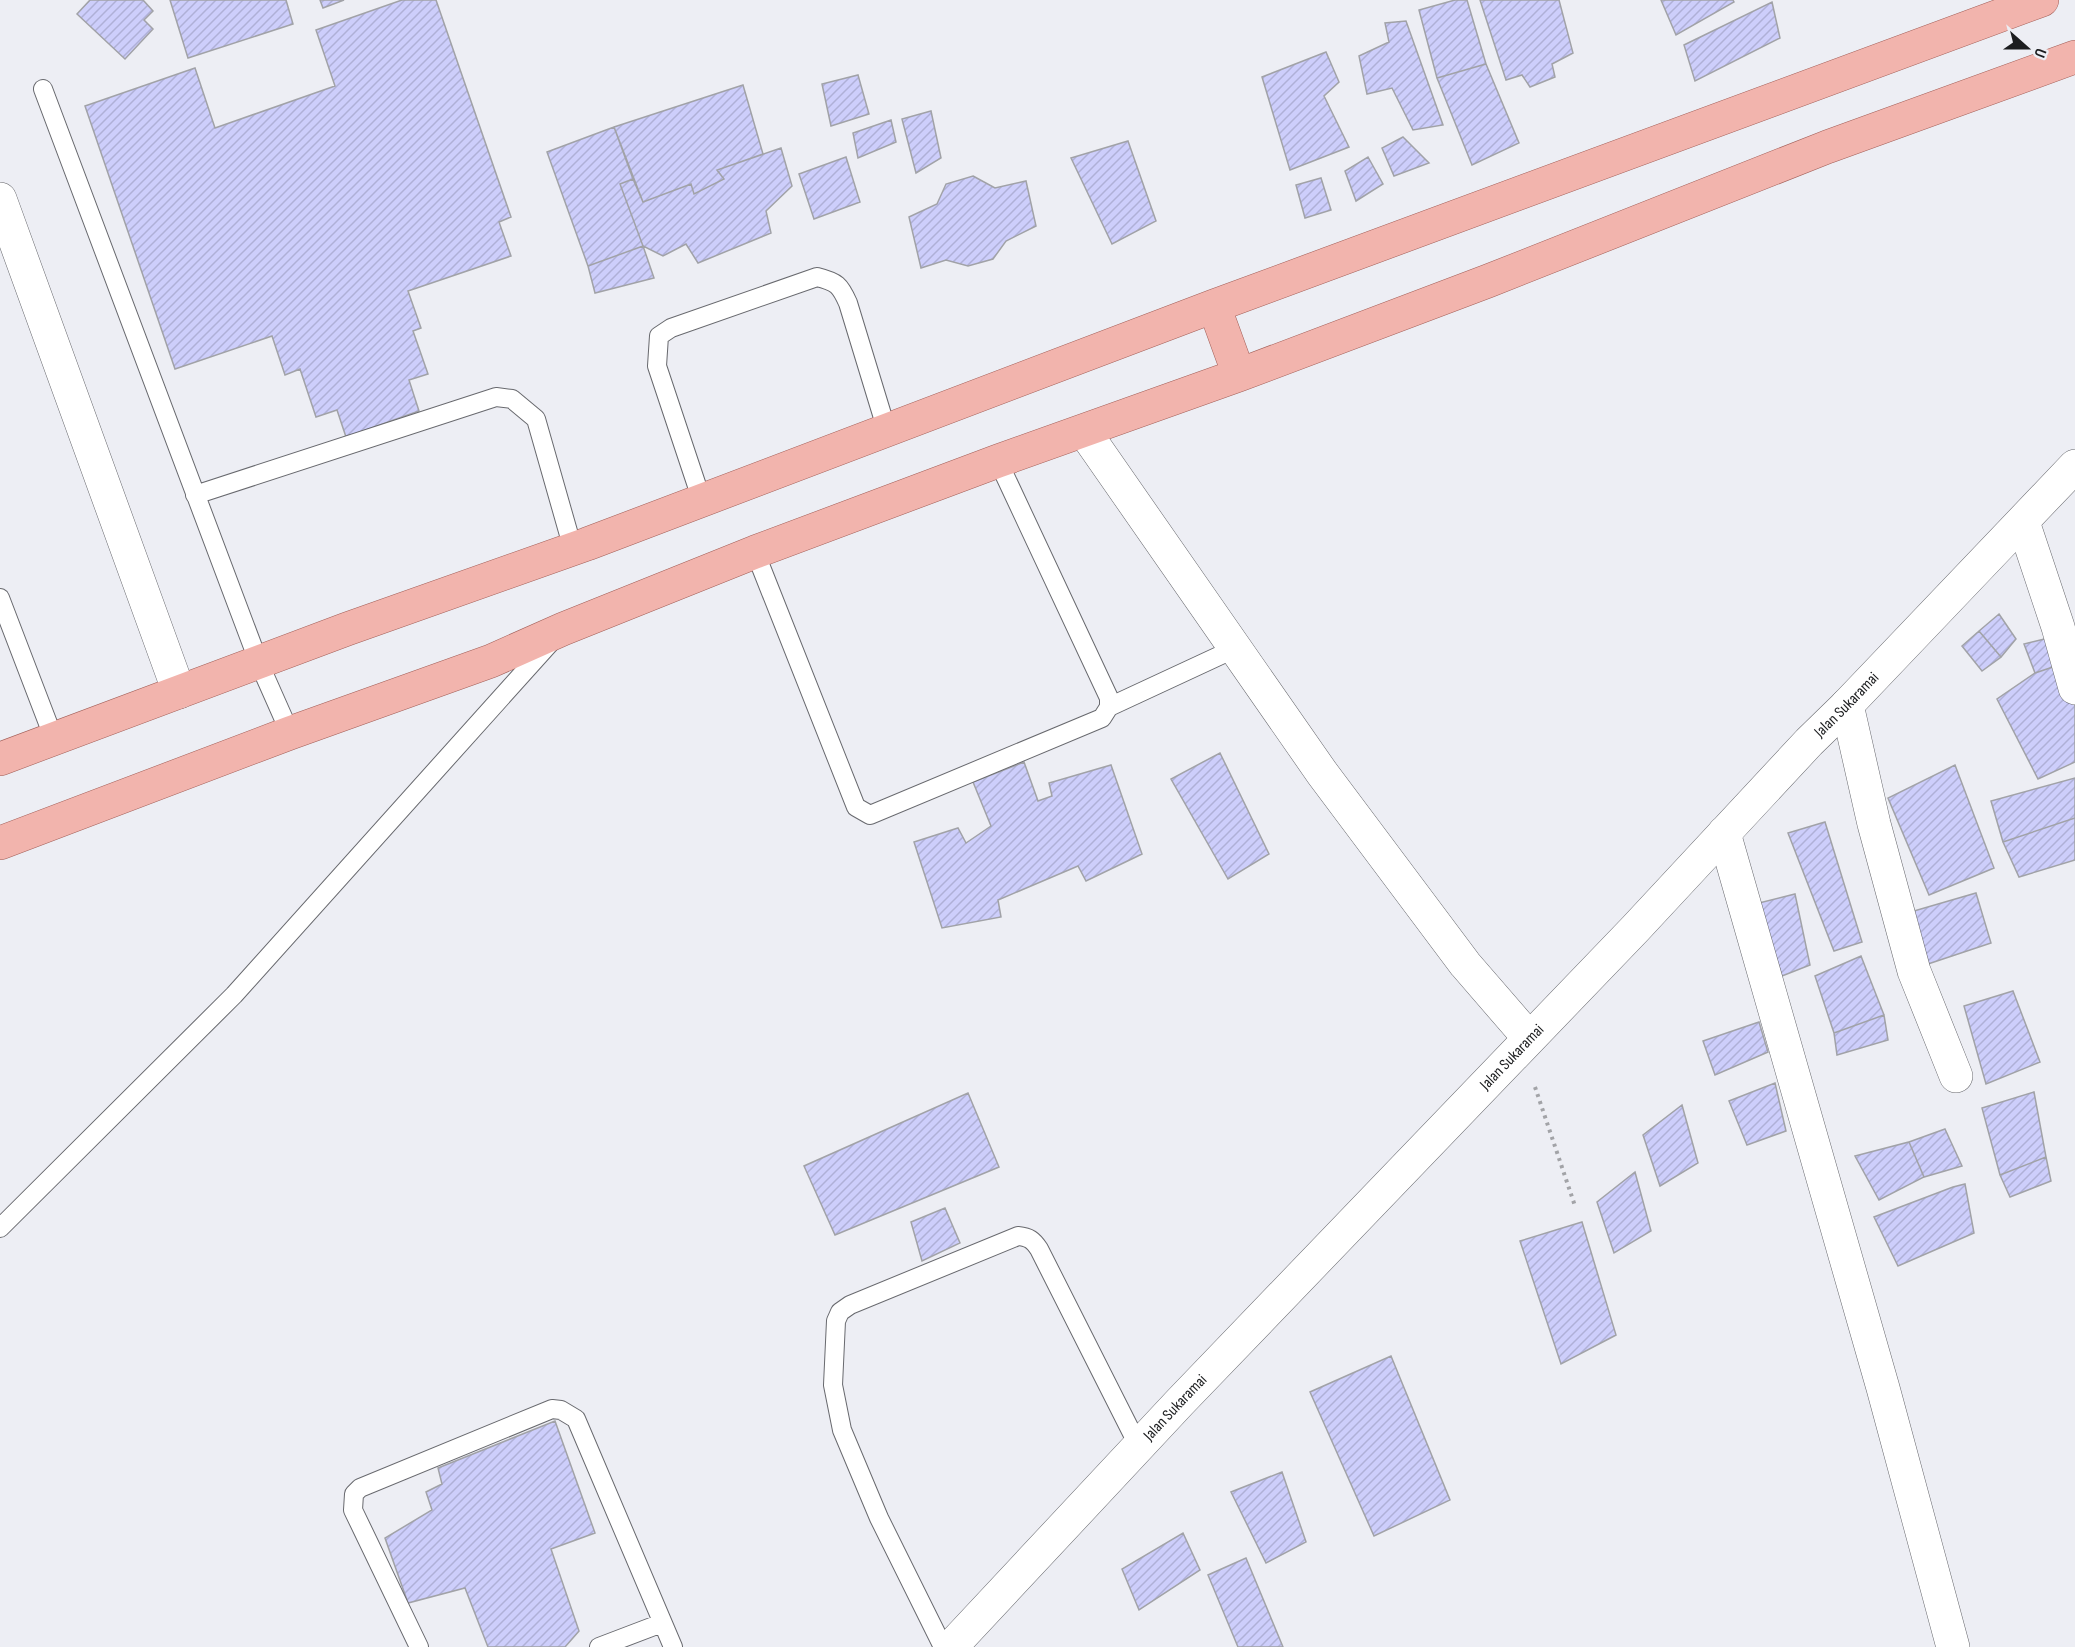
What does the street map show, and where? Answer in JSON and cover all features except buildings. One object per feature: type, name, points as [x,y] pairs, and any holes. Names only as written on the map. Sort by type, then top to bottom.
[{"type":"main road","points":[[0,759],[347,629],[573,549],[1214,306],[2042,0]]},
{"type":"main road","points":[[0,843],[290,733],[491,661],[563,629],[755,552],[998,461],[1239,375],[1827,147],[2075,57]]},
{"type":"main road","points":[[1214,306],[1239,375]]},
{"type":"street","points":[[0,199],[179,692]]},
{"type":"street","points":[[1084,431],[1322,773],[1458,955],[1528,1038]]},
{"type":"street","name":"Jalan Sukaramai","points":[[951,1647],[1528,1038],[1635,929],[1809,742],[2075,466]]},
{"type":"street","points":[[2023,522],[2058,627],[2075,688]]},
{"type":"street","points":[[1847,705],[1856,752],[1914,971],[1956,1076]]},
{"type":"street","points":[[1724,833],[1884,1388],[1953,1647]]},
{"type":"lane","points":[[43,89],[259,663],[290,733]]},
{"type":"lane","points":[[702,501],[657,366],[659,336],[671,328],[817,277],[830,280],[841,286],[848,303],[887,431]]},
{"type":"lane","points":[[195,495],[496,397],[512,399],[536,419],[573,549]]},
{"type":"lane","points":[[755,552],[856,807],[870,815],[1102,718],[1109,707],[1109,698],[998,461]]},
{"type":"lane","points":[[0,598],[54,740]]},
{"type":"lane","points":[[0,1228],[234,995],[563,629]]},
{"type":"lane","points":[[1109,707],[1236,648]]},
{"type":"lane","points":[[943,1647],[879,1518],[842,1430],[833,1385],[836,1321],[840,1312],[850,1305],[1018,1236],[1028,1237],[1039,1249],[1139,1447]]},
{"type":"lane","points":[[419,1647],[352,1510],[354,1494],[360,1488],[552,1409],[561,1410],[576,1419],[673,1647]]},
{"type":"lane","points":[[599,1647],[662,1623]]},
{"type":"path","points":[[1528,1038],[1532,1076],[1575,1206]]}]
